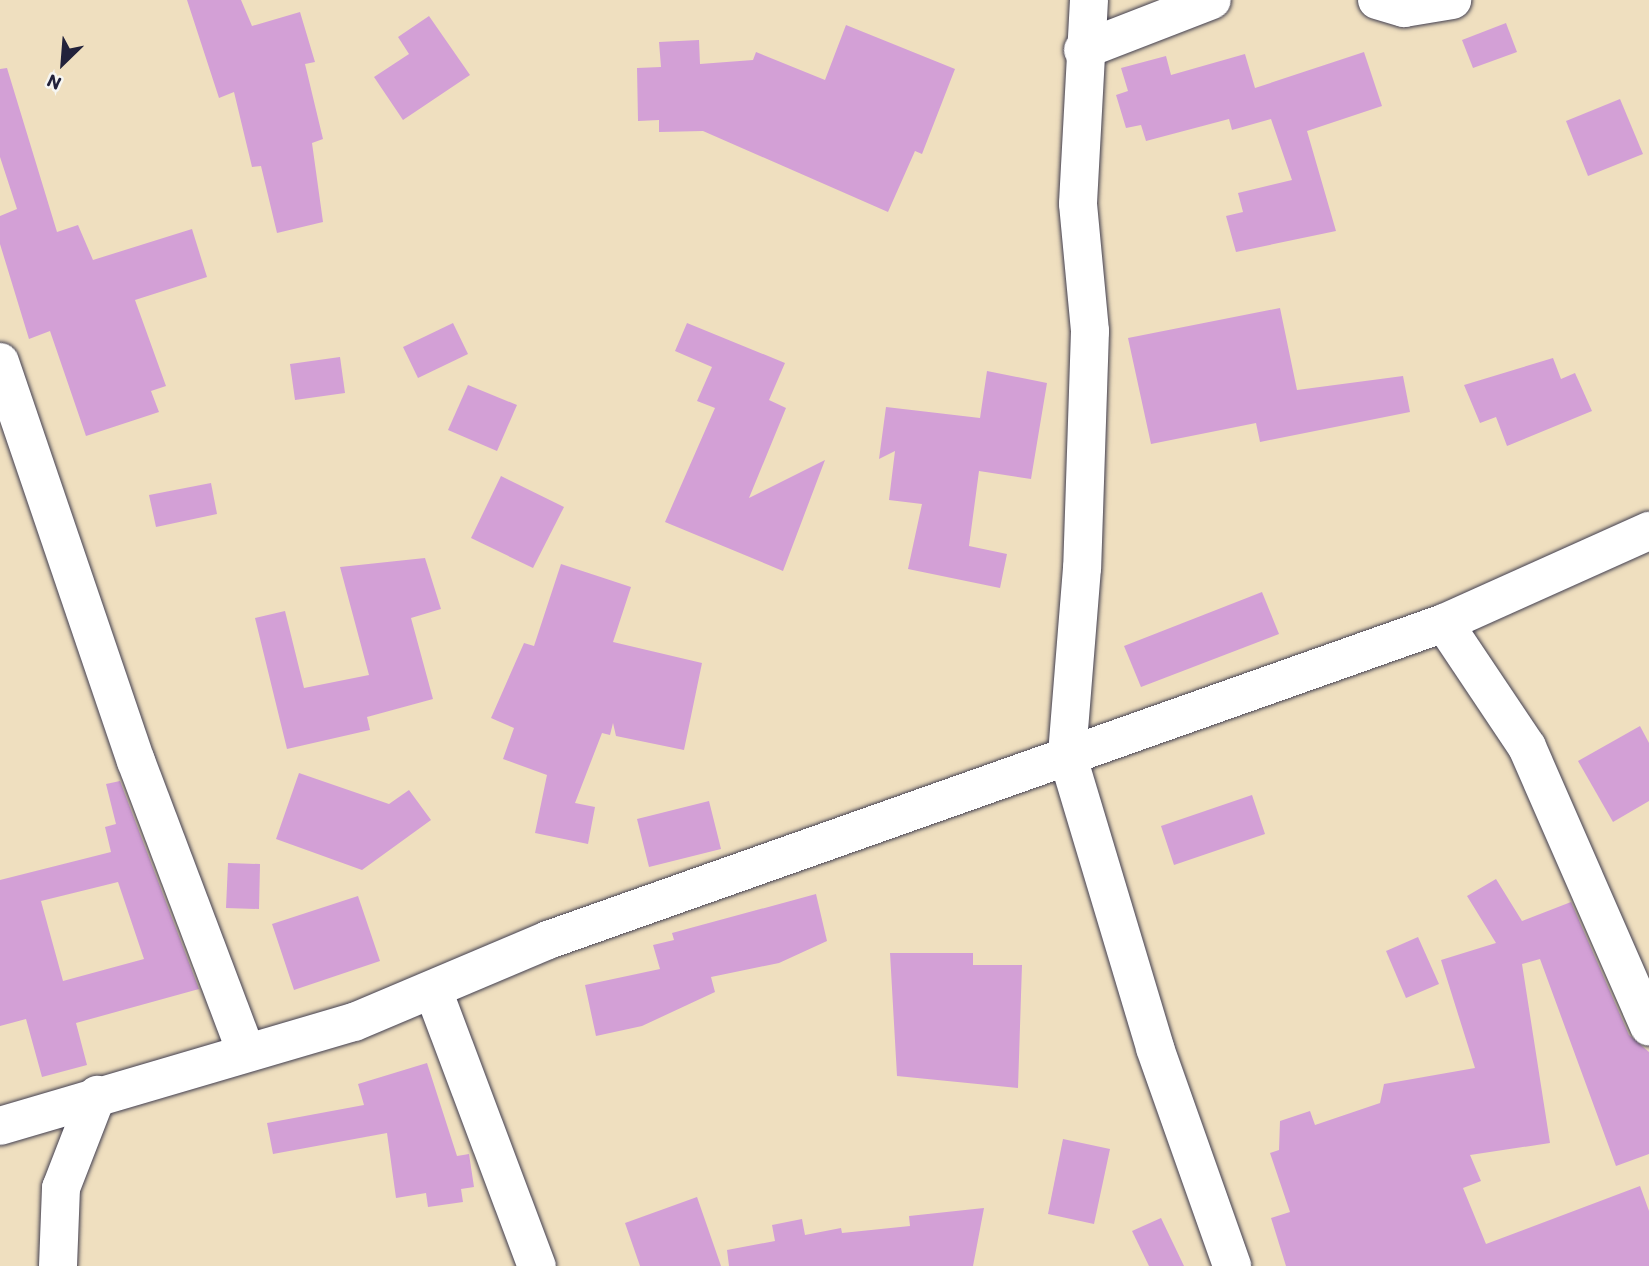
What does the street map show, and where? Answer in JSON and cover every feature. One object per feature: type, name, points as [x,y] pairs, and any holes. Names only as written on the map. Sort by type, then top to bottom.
[{"type":"street","points":[[1089,0],[1083,50],[1078,204],[1090,331],[1082,568],[1067,754],[1155,1048],[1232,1266]]},
{"type":"street","points":[[1083,50],[1212,0]]},
{"type":"street","points":[[1377,0],[1404,8],[1452,0]]},
{"type":"street","points":[[0,362],[54,505],[136,761],[245,1050]]},
{"type":"street","points":[[4,1119],[97,1095],[245,1050],[354,1022],[548,940],[1067,754],[1444,623],[1649,531]]},
{"type":"street","points":[[1444,623],[1527,747],[1649,1026]]},
{"type":"street","points":[[433,990],[537,1266]]},
{"type":"street","points":[[58,1266],[61,1188],[97,1095]]},
{"type":"building","points":[[187,0],[241,0],[252,26],[300,12],[315,62],[305,64],[323,139],[312,143],[323,222],[277,233],[261,166],[252,167],[234,92],[219,98]]},
{"type":"building","points":[[429,16],[470,75],[403,120],[374,77],[409,54],[398,37]]},
{"type":"building","points":[[1506,23],[1517,52],[1473,68],[1462,40]]},
{"type":"building","points":[[846,25],[955,69],[922,154],[915,151],[888,212],[703,131],[659,132],[659,120],[638,121],[637,68],[661,67],[659,42],[699,40],[700,64],[753,60],[756,52],[825,80]]},
{"type":"building","points":[[1364,52],[1382,106],[1307,131],[1336,231],[1236,252],[1226,216],[1243,212],[1238,193],[1292,180],[1271,119],[1232,130],[1229,119],[1146,141],[1141,125],[1126,128],[1116,95],[1128,91],[1121,68],[1166,56],[1171,75],[1245,54],[1255,88]]},
{"type":"building","points":[[7,68],[57,232],[78,225],[93,260],[192,229],[207,277],[135,300],[166,386],[151,391],[159,412],[86,436],[50,331],[29,339],[0,244],[0,216],[17,209],[0,157],[0,69]]},
{"type":"building","points":[[1620,99],[1643,154],[1588,176],[1566,121]]},
{"type":"building","points":[[1280,308],[1297,390],[1403,376],[1410,412],[1260,442],[1256,423],[1151,444],[1128,338]]},
{"type":"building","points":[[453,323],[468,354],[418,378],[403,347]]},
{"type":"building","points":[[687,323],[785,363],[769,400],[786,408],[749,498],[825,460],[783,571],[665,522],[715,408],[697,401],[712,367],[675,351]]},
{"type":"building","points":[[340,357],[345,393],[295,400],[290,364]]},
{"type":"building","points":[[1553,358],[1561,379],[1575,373],[1592,411],[1507,446],[1496,417],[1480,423],[1464,385]]},
{"type":"building","points":[[987,371],[1047,383],[1031,479],[979,471],[969,546],[1007,554],[1000,588],[908,569],[922,504],[889,500],[895,451],[879,459],[886,407],[980,418]]},
{"type":"building","points":[[468,385],[517,405],[497,451],[448,430]]},
{"type":"building","points":[[501,476],[564,507],[533,568],[471,538]]},
{"type":"building","points":[[211,483],[217,514],[156,527],[149,495]]},
{"type":"building","points":[[425,558],[441,609],[411,618],[433,699],[367,717],[370,730],[287,749],[255,618],[285,611],[304,688],[369,675],[340,567]]},
{"type":"building","points":[[561,564],[631,587],[613,642],[702,663],[684,750],[616,736],[613,723],[610,735],[602,733],[575,803],[595,807],[588,844],[535,833],[547,775],[503,759],[514,728],[491,718],[524,643],[534,646]]},
{"type":"building","points":[[1262,592],[1279,634],[1141,687],[1124,646]]},
{"type":"building","points":[[1640,726],[1649,743],[1649,801],[1613,822],[1578,761]]},
{"type":"building","points":[[299,773],[389,804],[409,790],[431,820],[362,870],[276,839]]},
{"type":"building","points":[[120,781],[199,989],[76,1023],[87,1065],[42,1077],[26,1019],[0,1026],[0,880],[111,852],[105,827],[116,824],[106,784]],"holes":[[[118,882],[144,959],[63,981],[41,901]]]},
{"type":"building","points":[[1252,795],[1265,834],[1174,865],[1161,826]]},
{"type":"building","points":[[709,801],[721,849],[649,867],[637,819]]},
{"type":"building","points":[[228,863],[260,864],[259,909],[226,908]]},
{"type":"building","points":[[1496,879],[1522,921],[1571,902],[1629,1035],[1649,1052],[1649,1154],[1616,1166],[1540,959],[1522,964],[1550,1143],[1470,1155],[1481,1181],[1463,1188],[1486,1244],[1640,1186],[1649,1211],[1649,1266],[1286,1266],[1271,1218],[1290,1212],[1270,1153],[1279,1150],[1280,1121],[1310,1111],[1315,1125],[1380,1103],[1384,1084],[1475,1068],[1441,960],[1496,943],[1467,896]]},
{"type":"building","points":[[816,894],[827,941],[779,963],[711,977],[715,992],[642,1026],[596,1036],[585,985],[660,969],[653,945],[674,940],[672,933]]},
{"type":"building","points":[[358,896],[380,961],[294,990],[272,924]]},
{"type":"building","points":[[1418,937],[1439,984],[1406,998],[1386,951]]},
{"type":"building","points":[[890,953],[973,953],[973,965],[1022,965],[1018,1088],[897,1076]]},
{"type":"building","points":[[427,1063],[457,1156],[469,1154],[474,1187],[461,1189],[463,1202],[428,1207],[426,1193],[396,1198],[387,1133],[273,1154],[267,1123],[364,1105],[358,1084]]},
{"type":"building","points":[[1063,1139],[1110,1149],[1094,1224],[1048,1214]]},
{"type":"building","points":[[697,1197],[721,1266],[640,1266],[625,1223]]},
{"type":"building","points":[[984,1208],[973,1266],[729,1266],[727,1250],[775,1241],[772,1225],[802,1219],[805,1235],[841,1228],[842,1233],[910,1226],[909,1216]]},
{"type":"building","points":[[1161,1218],[1184,1266],[1149,1266],[1132,1231]]}]
